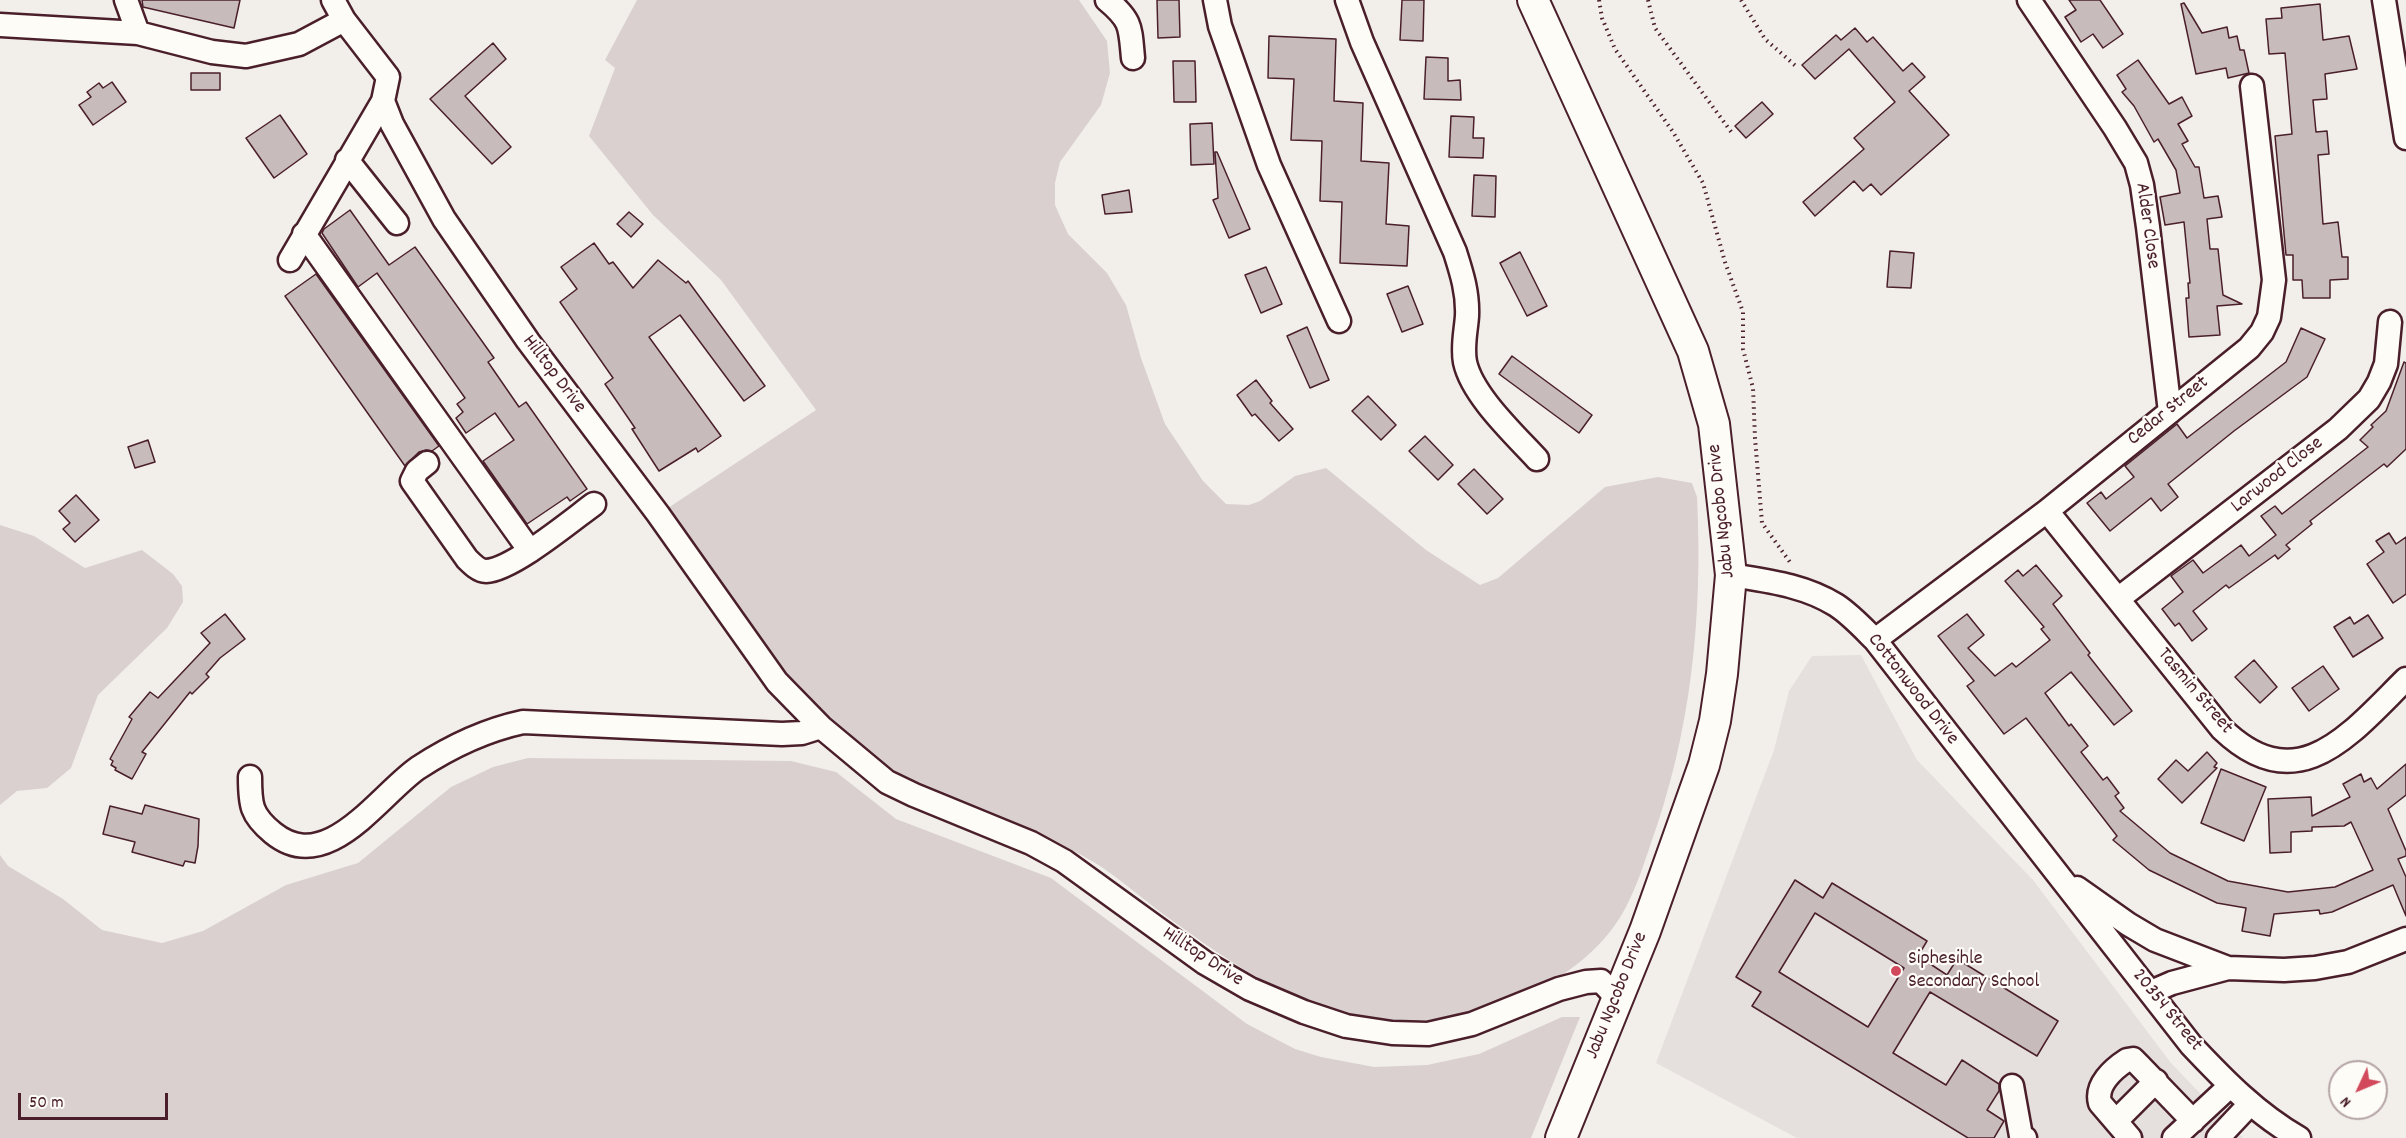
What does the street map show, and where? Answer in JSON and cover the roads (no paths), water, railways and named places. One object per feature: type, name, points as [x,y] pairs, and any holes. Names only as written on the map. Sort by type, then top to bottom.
[{"type":"main road","name":"Jabu Ngcobo Drive","points":[[1533,0],[1693,351],[1714,424],[1731,575],[1722,674],[1715,721],[1704,765],[1672,860],[1618,999],[1560,1138]]},
{"type":"street","points":[[126,0],[138,33]]},
{"type":"street","name":"Hilltop Drive","points":[[333,0],[344,20],[388,77],[383,101],[392,124],[444,219],[528,341],[658,514],[777,682],[821,727],[887,782],[1031,843],[1064,861],[1204,963],[1250,989],[1304,1012],[1346,1026],[1392,1033],[1428,1034],[1472,1024],[1559,989],[1586,982],[1601,981],[1618,999]]},
{"type":"street","points":[[1107,0],[1123,13],[1127,21],[1131,33],[1133,58]]},
{"type":"street","points":[[1215,0],[1220,26],[1269,165],[1339,321]]},
{"type":"street","points":[[1347,0],[1362,42],[1455,252],[1466,285],[1467,315],[1463,341],[1465,362],[1471,380],[1536,459]]},
{"type":"street","name":"Alder Close","points":[[2029,0],[2136,163],[2142,185],[2148,227],[2170,412]]},
{"type":"street","points":[[2384,0],[2406,138]]},
{"type":"street","points":[[0,25],[138,33],[212,52],[246,56],[299,44],[344,20]]},
{"type":"street","name":"Cedar Street","points":[[1875,640],[2047,511],[2249,348],[2262,332],[2269,317],[2274,280],[2252,86]]},
{"type":"street","points":[[290,260],[383,101]]},
{"type":"street","points":[[347,160],[397,223]]},
{"type":"street","points":[[304,234],[530,551]]},
{"type":"street","name":"Larwood Close","points":[[2118,598],[2338,429],[2369,399],[2386,364],[2390,322]]},
{"type":"street","points":[[427,463],[417,471],[412,481],[474,566],[484,571],[497,568],[530,551],[594,504]]},
{"type":"street","name":"Tasmin Street","points":[[2047,511],[2222,729],[2240,746],[2259,757],[2284,761],[2310,757],[2328,750],[2345,740],[2406,679]]},
{"type":"street","name":"Cottonwood Drive","points":[[1731,575],[1797,587],[1836,604],[1875,640],[2050,867]]},
{"type":"street","points":[[250,777],[250,803],[254,814],[279,838],[291,844],[304,846],[321,843],[338,836],[417,769],[454,747],[497,728],[523,722],[782,734],[802,733],[821,727]]},
{"type":"street","points":[[2050,867],[2091,899],[2155,940],[2228,968]]},
{"type":"street","name":"20354 Street","points":[[2050,867],[2191,1045],[2277,1132],[2300,1138]]},
{"type":"street","points":[[2151,992],[2172,983],[2228,968],[2284,970],[2315,968],[2348,962],[2406,939]]},
{"type":"street","points":[[2156,1081],[2122,1133],[2100,1103],[2098,1092],[2103,1083],[2124,1061],[2129,1059],[2156,1081],[2193,1121]]},
{"type":"street","points":[[2012,1086],[2021,1136],[2025,1138]]},
{"type":"street","points":[[2174,1138],[2230,1086]]},
{"type":"street","points":[[2218,1138],[2250,1104]]},
{"type":"place","name":"Siphesihle Secondary School","points":[[1896,971]]}]
